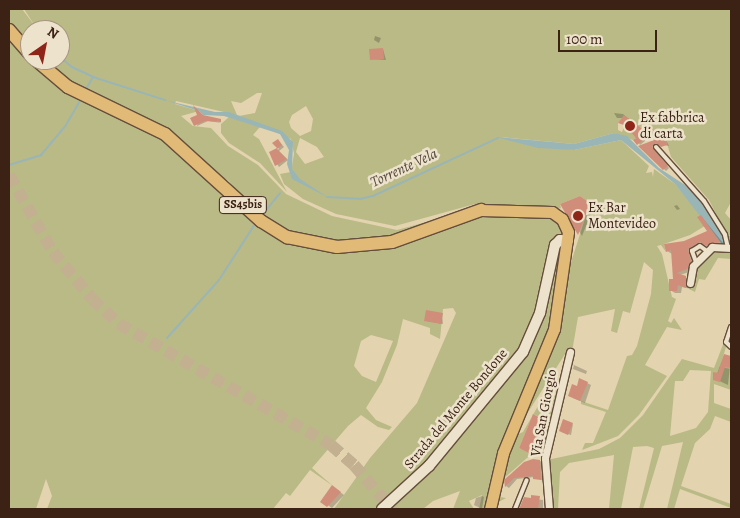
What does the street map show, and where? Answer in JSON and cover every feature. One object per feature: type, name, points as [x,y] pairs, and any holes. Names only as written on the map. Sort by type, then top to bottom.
[{"type":"highway","points":[[9,30],[20,43]]},
{"type":"highway","name":"SS45bis","points":[[48,70],[68,87],[165,134],[261,221],[287,237],[336,247],[392,242],[481,210]]},
{"type":"main road","name":"SS45bis","points":[[481,210],[552,212],[565,222],[568,242],[552,334],[501,460],[490,509]]},
{"type":"street","name":"Strada del Monte Bondone","points":[[382,509],[433,461],[523,352],[540,313],[555,245],[560,240],[568,242]]},
{"type":"street","points":[[690,283],[689,272],[707,251],[714,246],[729,247]]},
{"type":"street","name":"Via San Giorgio","points":[[549,509],[545,458],[570,352]]},
{"type":"lane","points":[[656,147],[704,201],[725,235],[729,247]]},
{"type":"lane","points":[[731,327],[726,342],[731,347]]},
{"type":"lane","points":[[515,509],[527,480]]},
{"type":"green space","points":[[9,9],[22,9],[30,20],[20,20],[20,38],[9,25]]},
{"type":"green space","points":[[24,9],[731,9],[731,202],[725,213],[731,220],[731,236],[726,234],[709,200],[671,157],[665,137],[655,140],[650,134],[653,131],[641,128],[624,116],[618,123],[618,130],[622,132],[624,127],[629,130],[636,138],[633,140],[614,133],[574,144],[499,137],[574,150],[621,140],[649,166],[646,173],[652,172],[653,177],[654,169],[675,184],[708,224],[690,235],[664,244],[666,252],[661,245],[657,246],[662,254],[672,297],[676,299],[668,321],[671,323],[674,318],[682,330],[667,327],[645,365],[667,376],[639,415],[618,436],[582,450],[585,443],[593,443],[606,412],[581,404],[581,401],[608,410],[627,356],[632,355],[637,346],[651,294],[653,270],[644,262],[630,313],[623,311],[617,333],[611,331],[615,309],[578,317],[572,352],[567,351],[518,428],[590,203],[580,196],[560,204],[561,208],[557,209],[483,207],[475,204],[395,226],[336,214],[303,199],[284,184],[280,174],[291,172],[294,154],[291,139],[239,116],[255,113],[262,93],[257,93],[241,103],[231,101],[237,115],[176,101],[175,104],[199,111],[181,116],[193,126],[211,128],[228,146],[258,165],[286,194],[332,216],[397,230],[463,212],[403,235],[328,242],[281,230],[242,198],[229,181],[77,88],[53,70],[70,70],[70,20],[31,20]],"holes":[[[306,106],[313,119],[311,131],[300,136],[291,128],[289,122],[292,115]],[[300,138],[317,147],[324,157],[305,164],[296,152]]]},
{"type":"green space","points":[[9,35],[20,47],[20,70],[52,70],[151,129],[257,222],[342,249],[488,212],[552,216],[563,229],[562,234],[551,242],[537,312],[519,351],[436,454],[378,509],[334,509],[370,458],[417,403],[456,313],[453,308],[443,309],[440,339],[430,334],[430,328],[403,319],[397,345],[382,382],[366,408],[376,420],[392,427],[389,430],[378,427],[361,415],[348,426],[312,468],[333,486],[310,470],[290,496],[286,493],[273,509],[47,509],[52,496],[46,479],[36,509],[9,509]],"holes":[[[371,335],[393,341],[376,382],[362,376],[354,366],[361,341]]]},
{"type":"green space","points":[[229,117],[260,127],[253,135],[259,139],[287,192],[260,163],[229,143],[221,133],[221,124]]},
{"type":"green space","points":[[561,248],[550,330],[486,509],[479,509],[482,495],[469,501],[474,509],[453,509],[460,491],[433,501],[423,509],[388,509],[428,474],[508,376],[540,324],[558,250]]},
{"type":"green space","points":[[717,248],[731,253],[731,259],[718,258],[705,280],[699,279],[695,292],[689,289],[696,265]]},
{"type":"green space","points":[[724,342],[726,347],[720,367],[731,369],[731,390],[714,384],[714,403],[731,409],[731,422],[715,416],[710,429],[695,443],[681,486],[731,504],[731,508],[680,489],[674,509],[667,509],[683,442],[662,446],[643,509],[639,509],[654,448],[647,446],[633,447],[621,509],[609,509],[614,455],[569,463],[560,472],[558,509],[551,509],[547,460],[599,449],[620,438],[643,415],[682,359],[714,368]],"holes":[[[690,370],[711,371],[708,412],[696,428],[670,436],[675,381],[683,381]]]},
{"type":"green space","points":[[556,391],[543,454],[527,458],[501,481],[500,497],[506,498],[493,505],[499,477],[514,436],[523,432],[532,417],[519,448],[531,453],[536,452]]},
{"type":"green space","points":[[545,394],[549,396],[539,417],[533,414]]},
{"type":"water","points":[[164,100],[215,112],[229,112],[282,131],[293,142],[292,169],[300,179],[329,198],[292,179],[287,164],[289,150],[280,134],[224,116],[203,115],[199,111]]},
{"type":"water","points":[[614,133],[627,136],[659,168],[685,185],[701,201],[723,236],[731,236],[731,245],[721,243],[675,184],[621,140],[574,150],[538,148],[496,137],[574,144]]},
{"type":"building","points":[[383,48],[384,59],[370,60],[369,49]]},
{"type":"building","points":[[193,105],[203,115],[221,119],[221,122],[205,121],[194,126],[190,118],[197,115]]},
{"type":"building","points":[[624,115],[641,128],[646,123],[654,131],[637,145],[633,140],[636,138],[624,125],[618,123]]},
{"type":"building","points":[[665,136],[667,145],[661,147],[656,143],[652,147],[668,166],[663,170],[638,146]]},
{"type":"building","points":[[278,139],[282,145],[277,149],[287,159],[275,166],[269,152],[277,148],[272,143]]},
{"type":"building","name":"Ex Bar Montevideo","points":[[580,196],[590,203],[578,235],[560,204]]},
{"type":"building","points":[[701,215],[720,242],[706,246],[700,242],[688,249],[691,261],[687,269],[677,273],[686,276],[686,288],[678,285],[677,291],[669,291],[669,279],[673,279],[671,250],[666,252],[664,244],[684,241],[707,231],[697,217]]},
{"type":"building","points":[[426,310],[443,313],[441,324],[424,321]]},
{"type":"building","points":[[724,354],[731,356],[731,368],[725,367],[720,382],[713,380],[713,372],[718,373]]},
{"type":"building","points":[[579,378],[588,382],[580,401],[568,396],[572,384],[577,386]]},
{"type":"building","points":[[533,414],[542,419],[531,454],[519,448]]},
{"type":"building","points":[[563,419],[573,423],[568,435],[559,431]]},
{"type":"building","points":[[533,459],[540,460],[541,480],[533,479],[533,476],[514,478],[505,487],[504,480],[524,462]]},
{"type":"building","points":[[332,485],[341,492],[327,507],[320,502]]},
{"type":"building","points":[[531,495],[540,496],[538,509],[519,509],[524,497],[531,498]]},
{"type":"waterway","name":"Torrente Vela","points":[[70,65],[93,77],[165,100]]},
{"type":"waterway","points":[[86,89],[93,77]]},
{"type":"waterway","points":[[9,165],[41,155],[66,125],[81,99]]},
{"type":"waterway","name":"Torrente Vela","points":[[327,197],[360,199],[373,196],[498,138]]},
{"type":"waterway","points":[[263,214],[280,193]]},
{"type":"waterway","points":[[167,338],[219,280],[255,224]]},
{"type":"tunnel","points":[[9,175],[53,252],[92,299],[119,324],[331,445],[354,465],[392,509]]},
{"type":"place","name":"Ex fabbrica di carta","points":[[630,126]]},
{"type":"place","name":"Ex Bar Montevideo","points":[[578,216]]}]
